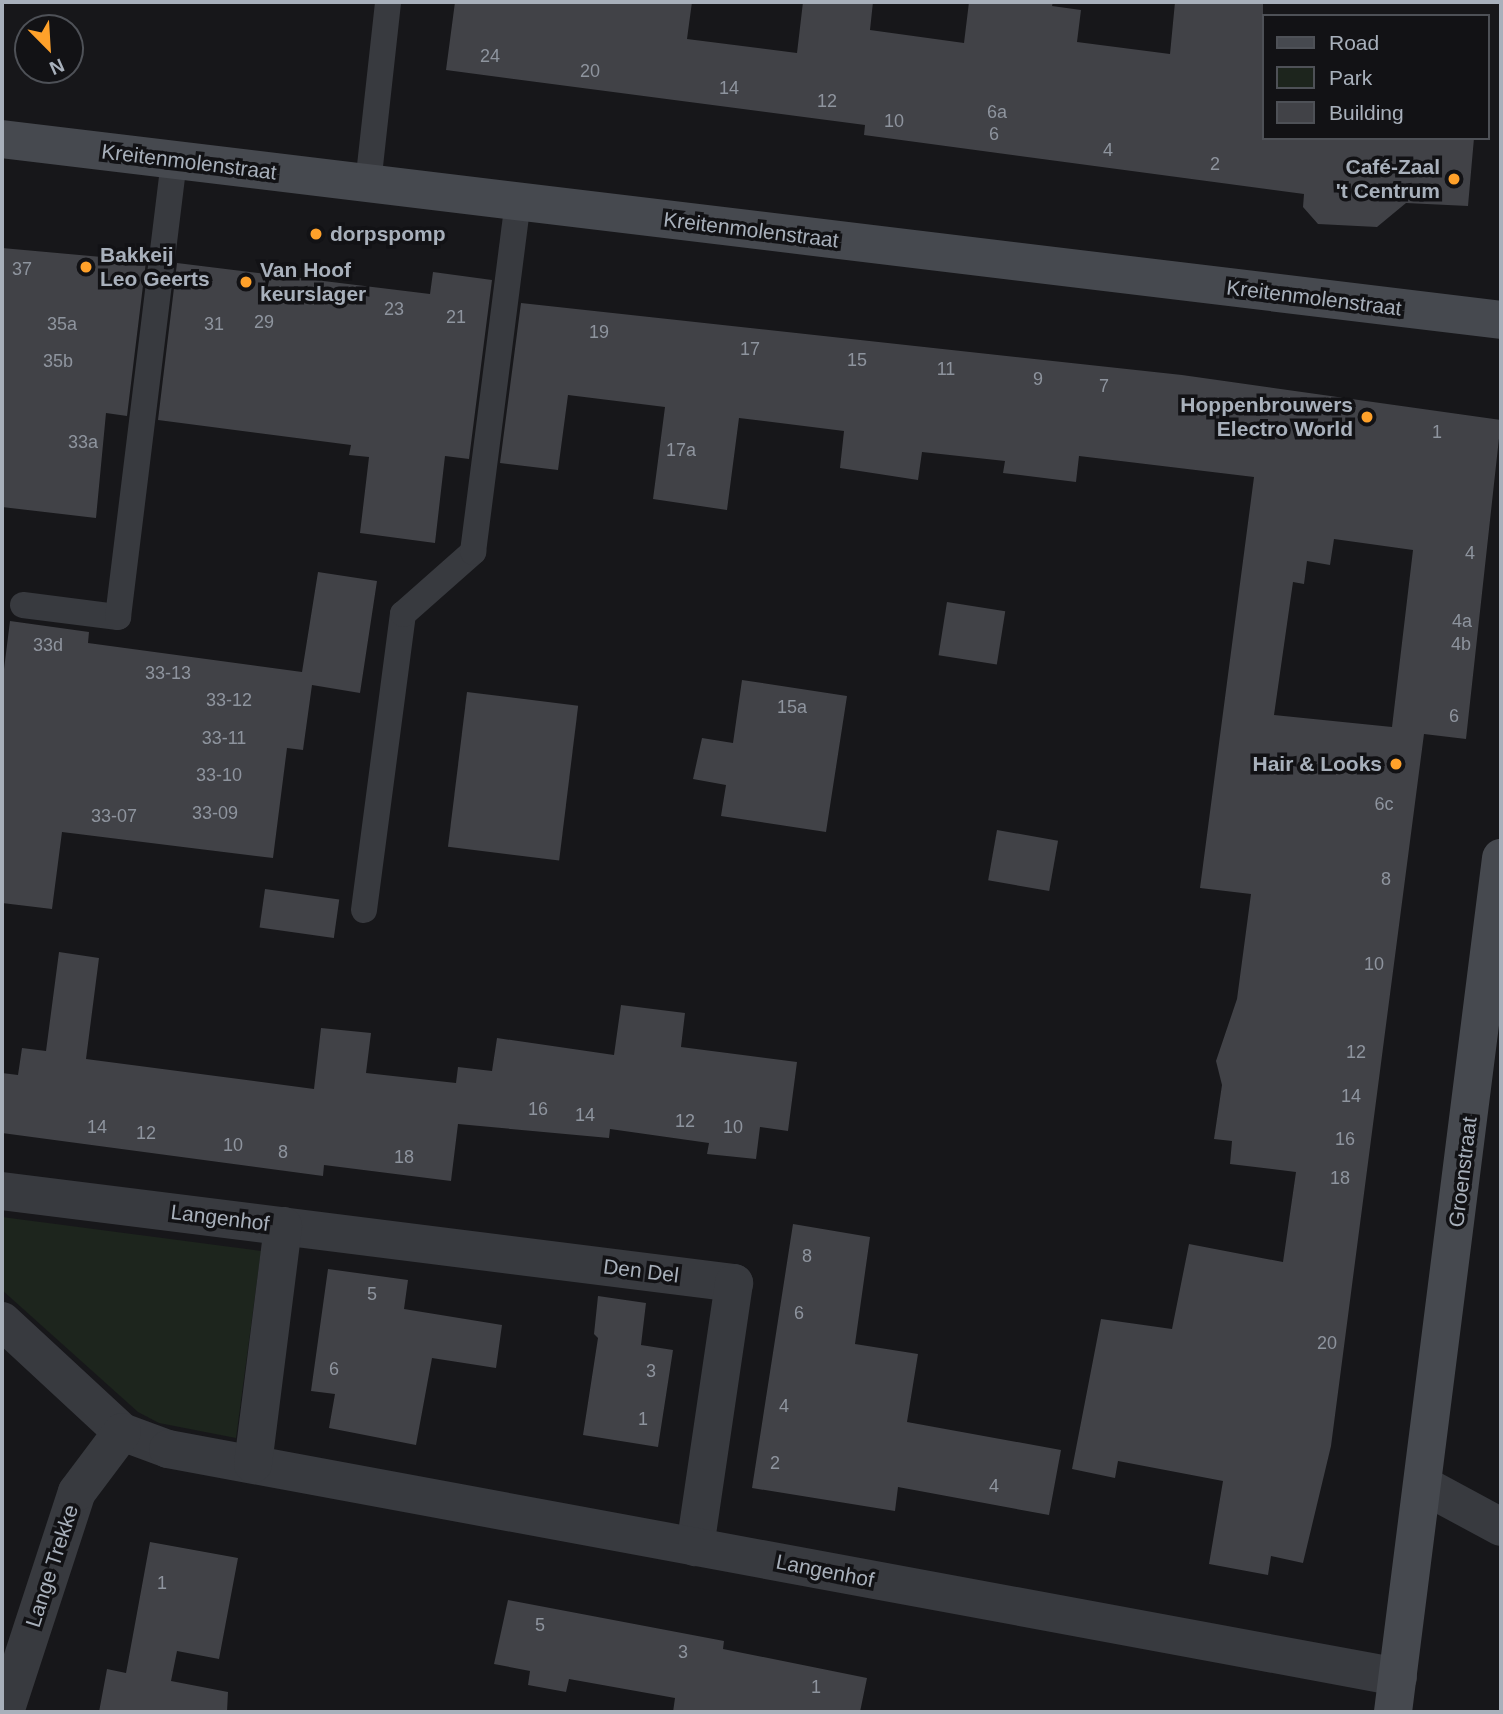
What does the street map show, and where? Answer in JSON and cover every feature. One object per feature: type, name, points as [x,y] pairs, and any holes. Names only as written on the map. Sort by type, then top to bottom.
[{"type":"street","name":"Kreitenmolenstraat","points":[[2,139],[1501,320]]},
{"type":"street","name":"Groenstraat","points":[[1395,1695],[1492,1022],[1501,858]]},
{"type":"street","name":"Langenhof","points":[[2,1191],[283,1226],[253,1464]]},
{"type":"street","name":"Den Del","points":[[283,1226],[734,1283],[695,1547]]},
{"type":"street","name":"Langenhof","points":[[2,1321],[122,1432],[168,1449],[695,1547],[1395,1695]]},
{"type":"street","name":"Lange Trekke","points":[[5,1712],[77,1492],[122,1432]]},
{"type":"street","points":[[1424,1486],[1501,1527]]},
{"type":"lane","points":[[368,184],[388,2]]},
{"type":"lane","points":[[23,605],[118,617],[174,160]]},
{"type":"lane","points":[[364,910],[403,614],[473,552],[518,203]]},
{"type":"green space","points":[[2,1217],[261,1251],[236,1438],[159,1423],[138,1412],[2,1290]]},
{"type":"building","points":[[455,2],[692,2],[687,39],[797,53],[803,2],[873,2],[870,30],[964,43],[969,2],[1053,2],[1052,6],[1081,10],[1077,42],[1170,54],[1175,2],[1263,2],[1262,140],[1474,140],[1468,206],[1406,203],[1377,227],[1318,224],[1303,207],[1304,194],[864,135],[865,125],[446,70]]},
{"type":"building","points":[[2,248],[146,261],[127,416],[106,413],[96,518],[2,507]]},
{"type":"building","points":[[177,263],[430,294],[433,272],[492,280],[469,459],[445,456],[435,543],[360,533],[369,457],[349,455],[351,445],[158,420]]},
{"type":"building","points":[[521,303],[1182,375],[1501,420],[1466,739],[1424,734],[1331,1446],[1303,1563],[1271,1556],[1268,1575],[1209,1564],[1223,1481],[1118,1461],[1115,1478],[1072,1469],[1101,1319],[1172,1329],[1189,1244],[1283,1262],[1296,1172],[1230,1164],[1232,1141],[1214,1139],[1222,1085],[1216,1061],[1237,999],[1251,894],[1200,888],[1254,477],[1079,456],[1076,482],[1003,473],[1005,461],[922,452],[918,480],[840,468],[844,431],[739,418],[727,510],[653,499],[665,407],[568,395],[558,470],[500,463]],"holes":[[[1334,539],[1413,550],[1392,727],[1274,715],[1293,582],[1304,584],[1307,561],[1330,565]]]},
{"type":"building","points":[[318,572],[377,581],[360,693],[312,685],[303,750],[287,748],[273,858],[62,832],[52,909],[2,903],[2,685],[10,621],[89,632],[88,643],[302,672]]},
{"type":"building","points":[[947,602],[1005,611],[997,665],[939,655]]},
{"type":"building","points":[[742,680],[847,696],[826,832],[721,816],[726,785],[693,779],[702,738],[733,743]]},
{"type":"building","points":[[467,692],[578,706],[559,860],[448,847]]},
{"type":"building","points":[[997,830],[1058,841],[1049,891],[988,880]]},
{"type":"building","points":[[265,889],[339,899],[334,938],[260,928]]},
{"type":"building","points":[[59,952],[99,958],[86,1059],[314,1089],[321,1028],[371,1033],[366,1073],[456,1083],[458,1067],[492,1071],[497,1038],[614,1055],[621,1005],[685,1013],[681,1047],[797,1062],[788,1131],[760,1127],[756,1159],[707,1154],[709,1143],[610,1129],[609,1138],[458,1124],[451,1181],[324,1165],[323,1176],[2,1133],[2,1073],[18,1075],[22,1048],[46,1051]]},
{"type":"building","points":[[793,1224],[870,1237],[855,1344],[918,1354],[907,1422],[1061,1450],[1049,1515],[898,1487],[895,1511],[752,1488]]},
{"type":"building","points":[[328,1269],[408,1280],[404,1309],[502,1325],[496,1368],[432,1358],[416,1445],[329,1428],[335,1394],[311,1391]]},
{"type":"building","points":[[598,1296],[646,1303],[641,1345],[673,1350],[658,1447],[583,1435],[598,1338],[594,1334]]},
{"type":"building","points":[[150,1542],[238,1558],[219,1659],[177,1651],[171,1681],[228,1692],[227,1712],[99,1712],[107,1669],[126,1673]]},
{"type":"building","points":[[508,1600],[724,1641],[723,1649],[867,1678],[860,1712],[673,1712],[675,1698],[569,1679],[566,1692],[528,1685],[530,1671],[494,1664]]},
{"type":"place","name":"Café-Zaal 't Centrum","points":[[1454,179]]},
{"type":"place","name":"dorpspomp","points":[[316,234]]},
{"type":"place","name":"Bakkeij Leo Geerts","points":[[86,267]]},
{"type":"place","name":"Van Hoof keurslager","points":[[246,282]]},
{"type":"place","name":"Hoppenbrouwers Electro World","points":[[1367,417]]},
{"type":"place","name":"Hair & Looks","points":[[1396,764]]}]
